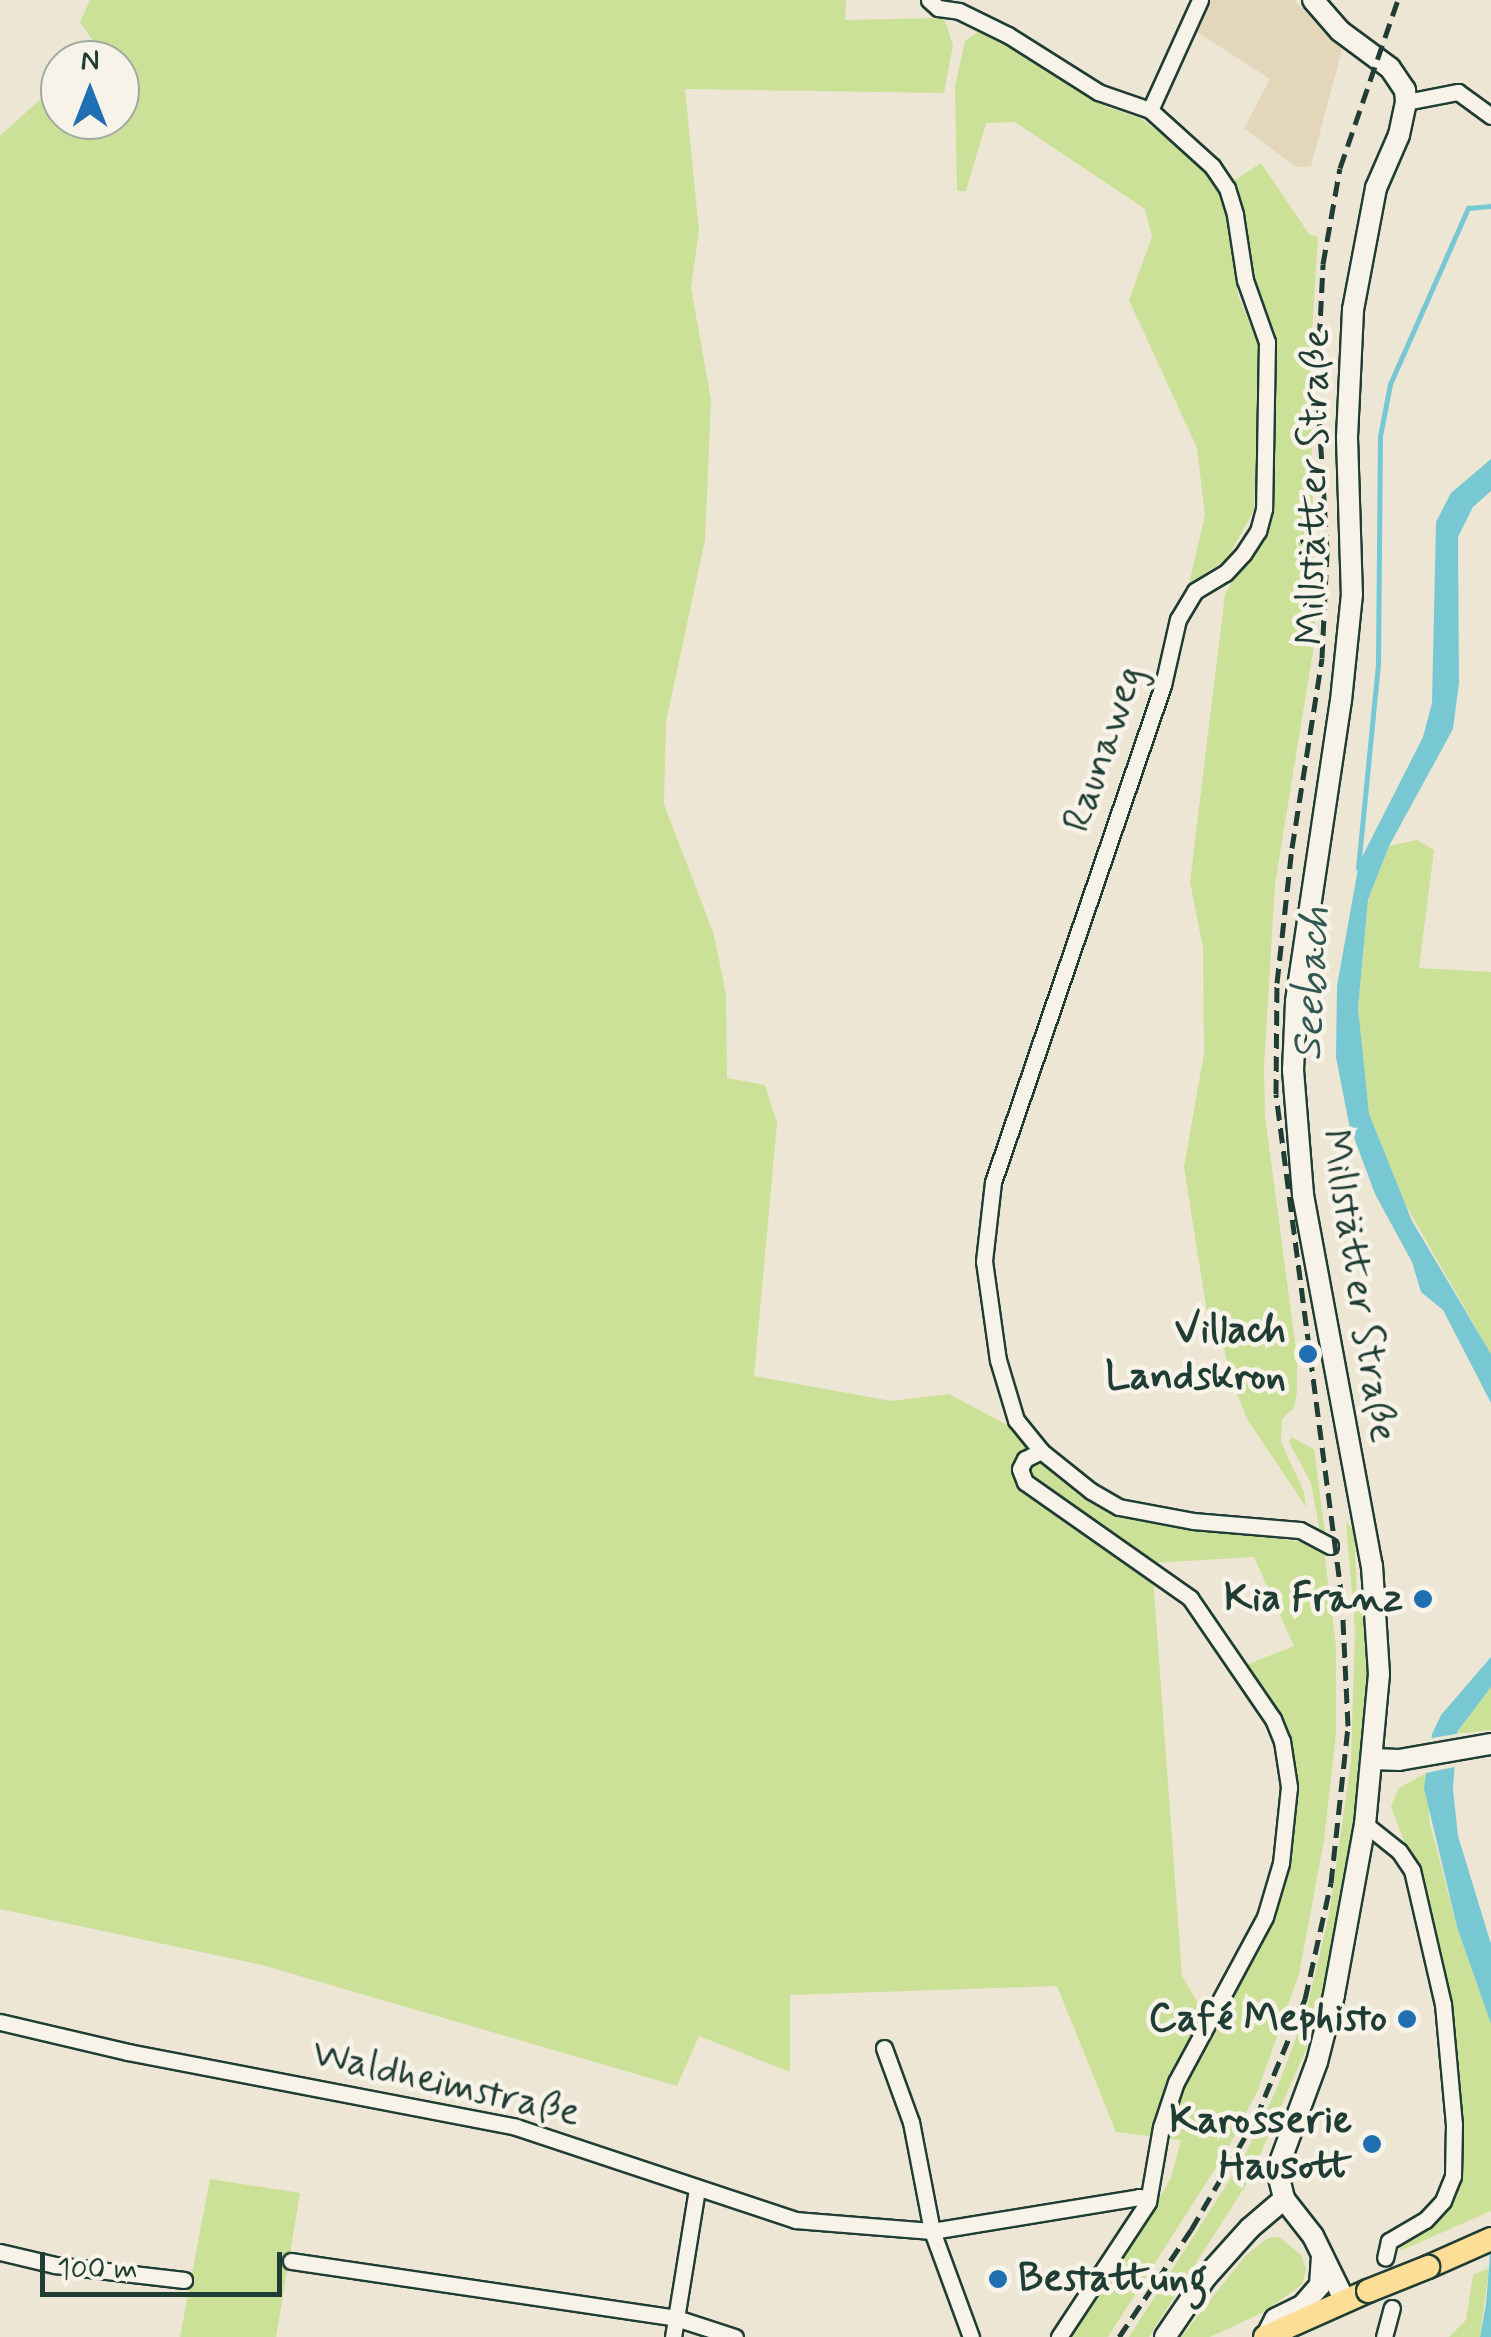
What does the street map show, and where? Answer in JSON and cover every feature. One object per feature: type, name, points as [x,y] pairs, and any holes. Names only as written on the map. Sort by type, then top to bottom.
[{"type":"main road","points":[[1266,2337],[1491,2239]]},
{"type":"street","name":"Raunaweg","points":[[929,0],[938,8],[959,11],[1008,35],[1098,92],[1150,110],[1212,166],[1227,188],[1235,214],[1245,280],[1266,342],[1265,502],[1258,531],[1224,573],[1196,591],[1178,619],[1163,685],[993,1182],[984,1261],[998,1360],[1016,1420],[1041,1451],[1119,1508],[1193,1522],[1300,1530],[1330,1546]]},
{"type":"street","points":[[1150,110],[1200,0]]},
{"type":"street","points":[[1313,0],[1340,30],[1390,68],[1405,90],[1406,102],[1458,92],[1491,116]]},
{"type":"street","name":"Millstätter Straße","points":[[1284,2199],[1277,2170],[1325,2036],[1365,1824],[1380,1674],[1377,1606],[1314,1267],[1296,1128],[1294,1070],[1296,1002],[1350,611],[1347,438],[1353,310],[1373,202],[1406,102]]},
{"type":"street","points":[[1041,1451],[1025,1459],[1020,1469],[1025,1482],[1190,1598],[1272,1719],[1282,1741],[1289,1787],[1281,1863],[1264,1918],[1176,2082],[1162,2127],[1148,2202],[1059,2337]]},
{"type":"street","points":[[1374,1758],[1419,1758],[1491,1744]]},
{"type":"street","points":[[1365,1824],[1399,1851],[1412,1870],[1443,2004],[1454,2124],[1453,2176],[1443,2201],[1425,2220],[1389,2241],[1385,2258]]},
{"type":"street","name":"Waldheimstraße","points":[[0,2022],[146,2055],[516,2126],[795,2220],[932,2231],[1138,2197],[1148,2202]]},
{"type":"street","points":[[884,2048],[910,2122],[932,2231],[972,2337]]},
{"type":"street","points":[[673,2337],[697,2190]]},
{"type":"street","points":[[1165,2337],[1206,2277],[1250,2228],[1284,2199],[1322,2254],[1345,2301]]},
{"type":"street","points":[[0,2252],[55,2265],[184,2280]]},
{"type":"street","points":[[1266,2337],[1275,2320],[1302,2306],[1320,2286],[1322,2254]]},
{"type":"street","points":[[291,2261],[676,2318],[735,2337]]},
{"type":"street","points":[[1384,2337],[1392,2308]]},
{"type":"shaded area","points":[[1206,0],[1294,0],[1342,50],[1311,166],[1296,167],[1244,128],[1270,79],[1189,27]]},
{"type":"green space","points":[[90,0],[846,0],[845,20],[944,18],[953,45],[944,93],[685,89],[699,231],[691,287],[711,400],[705,540],[666,722],[664,804],[714,935],[726,994],[727,1078],[765,1085],[777,1123],[754,1376],[891,1401],[949,1394],[1015,1429],[1061,1480],[1123,1515],[1307,1543],[1324,1551],[1336,1646],[1336,1734],[1324,1840],[1299,1974],[1258,2090],[1227,2150],[1108,2337],[1066,2337],[1153,2209],[1171,2178],[1181,2140],[1116,2132],[1057,1986],[790,1995],[790,2072],[699,2036],[677,2086],[262,1965],[0,1909],[0,136],[40,99],[40,140],[140,140],[140,40],[92,40],[80,22]],"holes":[[[1254,1557],[1294,1646],[1243,1666],[1282,1726],[1294,1756],[1290,1809],[1267,1924],[1211,2026],[1182,1976],[1152,1563]]]},
{"type":"green space","points":[[982,29],[1107,107],[1142,119],[1207,171],[1219,191],[1231,234],[1238,295],[1260,349],[1254,510],[1227,559],[1189,584],[1205,515],[1197,448],[1129,300],[1152,237],[1145,209],[1015,122],[986,123],[966,191],[957,191],[955,87],[965,41]]},
{"type":"green space","points":[[1261,163],[1309,234],[1318,237],[1310,364],[1315,639],[1275,884],[1264,1067],[1265,1116],[1297,1357],[1294,1408],[1282,1419],[1281,1442],[1304,1492],[1306,1507],[1247,1419],[1229,1373],[1220,1326],[1209,1325],[1184,1167],[1204,1053],[1203,948],[1190,882],[1225,594],[1263,530],[1272,383],[1229,184]]},
{"type":"green space","points":[[1417,840],[1434,850],[1419,968],[1491,972],[1491,1354],[1400,1195],[1369,1114],[1362,1074],[1358,1008],[1368,901],[1389,846]]},
{"type":"green space","points":[[1291,1437],[1314,1449],[1326,1540],[1321,1537],[1311,1483],[1289,1442]]},
{"type":"green space","points":[[1346,1521],[1354,1532],[1357,1595],[1370,1645],[1368,1713],[1347,1876],[1317,2024],[1249,2180],[1149,2337],[1129,2337],[1243,2159],[1278,2086],[1307,2008],[1329,1915],[1351,1762],[1355,1629]]},
{"type":"green space","points":[[1491,1687],[1491,1730],[1456,1734],[1471,1710]]},
{"type":"green space","points":[[1426,1773],[1430,1824],[1457,1927],[1491,2024],[1491,2211],[1400,2251],[1402,2243],[1449,2202],[1459,2169],[1460,2075],[1448,1982],[1428,1906],[1391,1807],[1399,1788]]},
{"type":"green space","points":[[210,2179],[300,2193],[276,2337],[180,2337]]},
{"type":"green space","points":[[1279,2237],[1301,2255],[1306,2269],[1302,2285],[1262,2313],[1210,2337],[1181,2337],[1245,2256],[1268,2238]]},
{"type":"green space","points":[[1489,2268],[1480,2337],[1449,2337],[1466,2320],[1473,2275]]},
{"type":"water","name":"Seebach","points":[[1491,459],[1491,491],[1473,507],[1458,537],[1459,683],[1453,729],[1389,846],[1368,900],[1358,1008],[1369,1114],[1412,1221],[1491,1354],[1491,1403],[1443,1310],[1421,1292],[1412,1262],[1375,1194],[1349,1124],[1336,1057],[1337,986],[1359,863],[1423,737],[1432,703],[1436,522],[1451,493]]},
{"type":"water","points":[[1491,1657],[1491,1687],[1457,1732],[1453,1789],[1458,1836],[1491,1944],[1491,2024],[1457,1927],[1424,1788],[1432,1734],[1441,1715]]},
{"type":"water","points":[[1491,2243],[1491,2337],[1480,2337],[1486,2304]]},
{"type":"pier","points":[[1462,1733],[1459,1766],[1421,1774],[1426,1739]]},
{"type":"waterway","points":[[1358,868],[1378,663],[1380,436],[1390,384],[1468,208],[1491,206]]},
{"type":"railway","points":[[1119,2337],[1191,2230],[1256,2118],[1305,1999],[1331,1883],[1348,1726],[1342,1599],[1276,1094],[1277,983],[1292,848],[1322,658],[1327,550],[1317,384],[1323,264],[1340,168],[1398,0]]},
{"type":"place","name":"Villach Landskron","points":[[1308,1354]]},
{"type":"place","name":"Kia Franz","points":[[1423,1599]]},
{"type":"place","name":"Café Mephisto","points":[[1407,2019]]},
{"type":"place","name":"Karosserie Hausott","points":[[1372,2144]]},
{"type":"place","name":"Bestattung","points":[[998,2279]]}]
